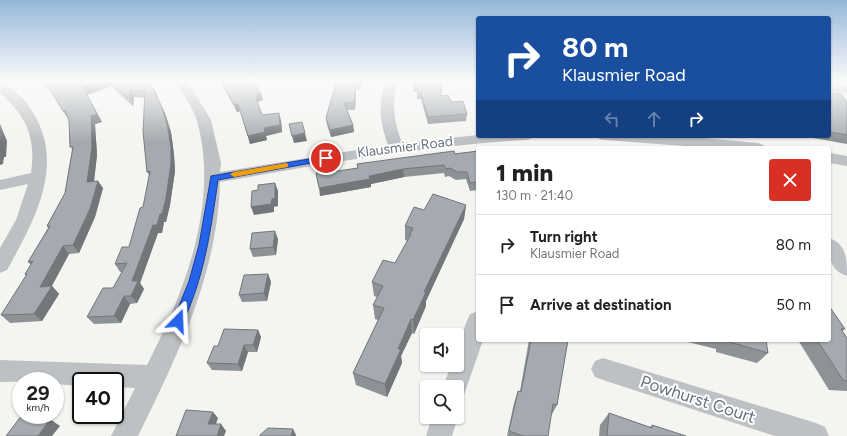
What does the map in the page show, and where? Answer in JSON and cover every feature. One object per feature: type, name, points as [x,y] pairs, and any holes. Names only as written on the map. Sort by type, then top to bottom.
[{"type":"street","points":[[0,265],[29,211],[38,177],[41,155],[40,143],[35,126],[24,105],[19,101]]},
{"type":"street","points":[[124,436],[154,377],[194,281],[204,245],[214,178],[208,134],[195,101]]},
{"type":"street","points":[[387,101],[386,112],[396,147]]},
{"type":"street","name":"Klausmier Road","points":[[214,178],[396,147],[488,138]]},
{"type":"street","points":[[650,138],[736,146]]},
{"type":"street","points":[[831,158],[847,162]]},
{"type":"street","points":[[0,185],[38,177]]},
{"type":"street","points":[[831,248],[847,268]]},
{"type":"street","points":[[457,380],[476,327]]},
{"type":"street","name":"Powhurst Court","points":[[603,369],[816,436]]},
{"type":"street","points":[[0,371],[154,377]]},
{"type":"street","points":[[439,436],[443,424]]},
{"type":"building","points":[[57,101],[90,101],[97,114],[91,116],[92,147],[87,182],[98,181],[90,209],[73,245],[63,246],[40,287],[52,286],[34,314],[1,315],[27,274],[25,274],[33,261],[28,262],[50,226],[47,226],[65,193],[73,147],[70,147],[69,121],[65,110],[63,111]]},
{"type":"building","points":[[144,101],[159,101],[167,124],[171,147],[171,164],[162,214],[160,214],[157,225],[153,225],[132,281],[138,281],[131,296],[124,296],[114,316],[87,317],[103,288],[113,288],[127,263],[115,264],[122,247],[129,247],[140,208],[143,207],[150,171],[147,172],[143,131]]},
{"type":"building","points":[[233,101],[257,101],[262,115],[279,113],[280,125],[264,128],[265,132],[248,136],[238,104],[234,104]]},
{"type":"building","points":[[331,101],[354,101],[354,103],[344,103],[353,125],[330,130],[326,118]]},
{"type":"building","points":[[424,101],[463,101],[467,114],[428,117]]},
{"type":"building","points":[[831,101],[846,101],[847,103],[847,135],[831,132]]},
{"type":"building","points":[[302,122],[305,133],[292,136],[289,124]]},
{"type":"building","points":[[454,151],[455,154],[476,151],[476,182],[470,183],[467,172],[457,172],[450,168],[446,169],[444,165],[403,169],[369,176],[370,179],[319,188],[316,173],[331,170],[331,172],[358,168],[357,164]]},
{"type":"building","points":[[275,183],[275,198],[272,199],[271,204],[251,207],[252,191],[258,190],[258,185]]},
{"type":"building","points":[[433,194],[466,205],[424,292],[426,292],[413,320],[411,319],[398,349],[401,349],[385,384],[353,373],[384,308],[373,305],[383,286],[372,282],[383,260],[395,263],[411,234],[413,228],[405,226],[414,207],[424,210]]},
{"type":"building","points":[[275,231],[273,247],[250,249],[252,233]]},
{"type":"building","points":[[268,274],[264,293],[239,295],[244,275]]},
{"type":"building","points":[[831,309],[845,329],[841,329],[847,338],[847,381],[843,380],[818,342],[831,342]]},
{"type":"building","points":[[224,329],[258,330],[253,345],[244,345],[238,364],[207,363],[214,346],[218,346]]},
{"type":"building","points":[[531,342],[568,342],[557,405],[553,404],[548,436],[523,436],[509,431],[518,391],[521,392]]},
{"type":"building","points":[[730,342],[766,342],[768,353]]},
{"type":"building","points":[[186,410],[213,412],[208,424],[221,424],[217,436],[176,436]]},
{"type":"building","points":[[609,413],[652,428],[652,425],[686,436],[607,436]]},
{"type":"building","points":[[15,424],[46,424],[38,436],[6,436]]},
{"type":"building","points":[[268,428],[293,429],[291,436],[260,436]]},
{"type":"slow traffic","points":[[234,174],[286,165]]},
{"type":"route","points":[[178,321],[194,281],[204,245],[211,209],[214,178],[326,158]]}]
